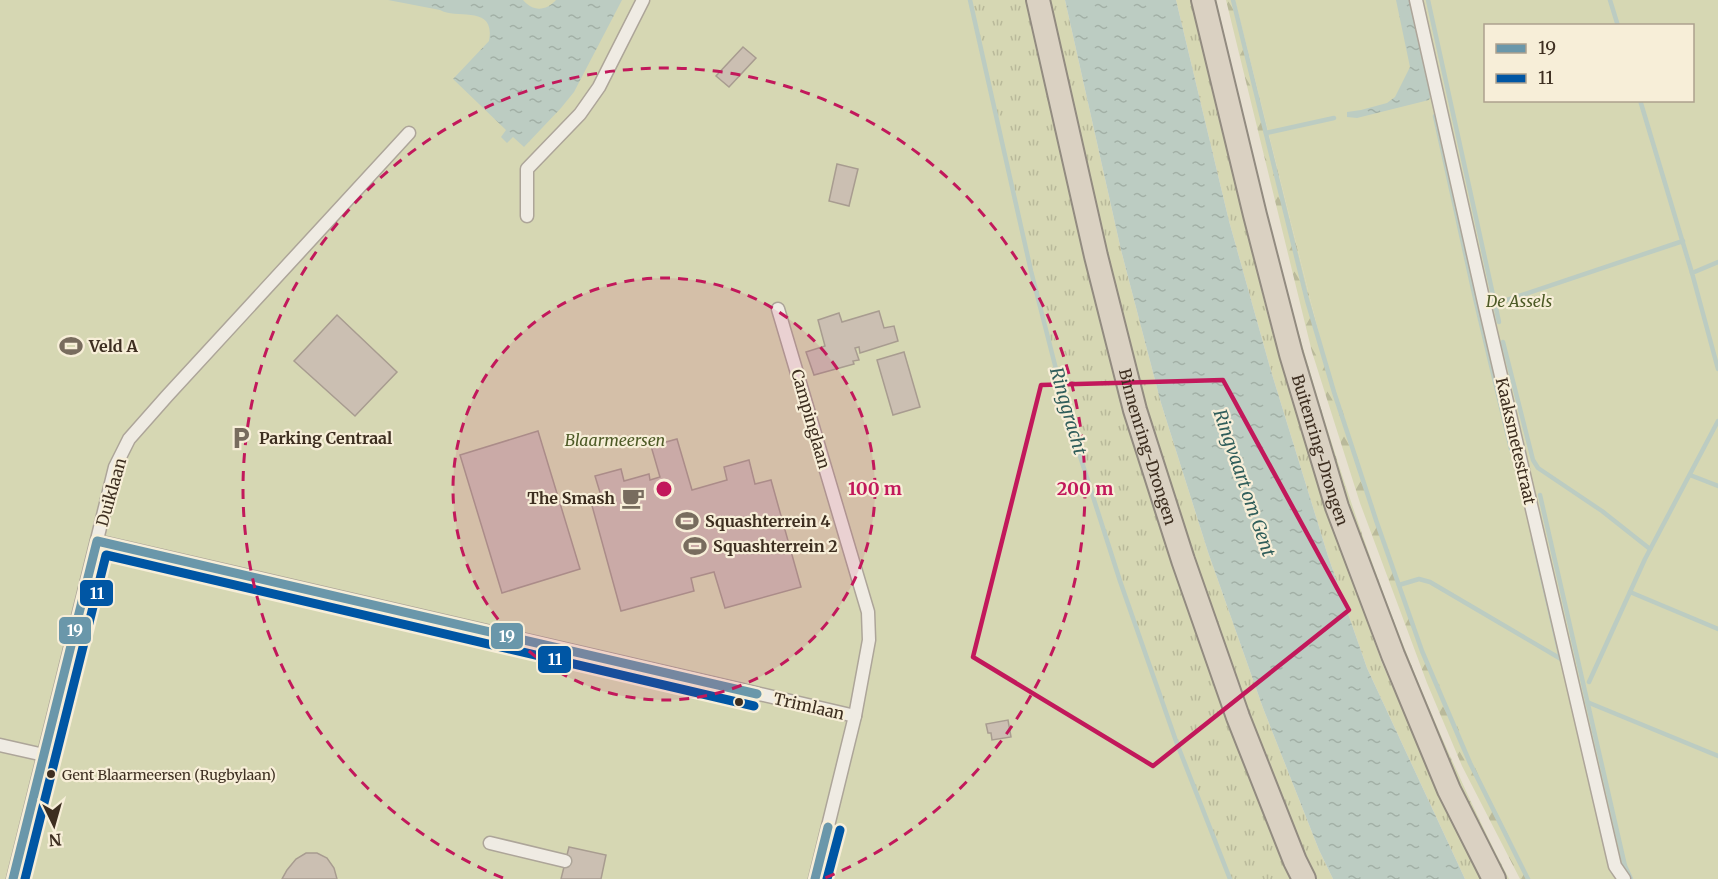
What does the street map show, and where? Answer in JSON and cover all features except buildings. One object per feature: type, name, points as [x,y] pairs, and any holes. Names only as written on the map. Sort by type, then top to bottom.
[{"type":"highway","name":"Binnenring-Drongen","points":[[1038,0],[1096,256],[1135,410],[1183,560],[1238,717],[1294,861],[1304,879]]},
{"type":"highway","name":"Buitenring-Drongen","points":[[1203,0],[1288,343],[1337,507],[1393,655],[1449,790],[1494,879]]},
{"type":"street","points":[[527,216],[527,169],[580,114],[599,87],[643,0]]},
{"type":"street","name":"Kaaksmetestraat","points":[[1416,0],[1612,854],[1615,866],[1624,879]]},
{"type":"street","name":"Duiklaan","points":[[14,879],[115,467],[129,439],[409,133]]},
{"type":"street","name":"Campinglaan","points":[[778,309],[868,612],[869,640],[855,716],[815,879]]},
{"type":"street","name":"Trimlaan","points":[[97,541],[855,716]]},
{"type":"street","points":[[0,745],[44,755]]},
{"type":"street","points":[[490,843],[566,861]]},
{"type":"highlighted area","points":[[1223,380],[1349,610],[1153,766],[973,657],[1041,385]]},
{"type":"green space","name":"Blaarmeersen","points":[[0,0],[970,0],[1031,271],[1071,428],[1120,581],[1176,741],[1230,879],[0,879]]},
{"type":"green space","points":[[970,0],[1065,0],[1121,250],[1161,403],[1208,552],[1263,708],[1319,850],[1333,879],[1230,879],[1176,741],[1120,581],[1071,428],[1031,271]]},
{"type":"green space","points":[[1176,0],[1191,0],[1267,313],[1327,509],[1382,663],[1440,796],[1481,879],[1465,879],[1367,668],[1328,556],[1271,371],[1229,221]]},
{"type":"green space","points":[[1212,0],[1216,0],[1275,245],[1309,369],[1348,492],[1414,672],[1464,787],[1509,879],[1504,879],[1450,768],[1358,542],[1293,331]]},
{"type":"green space","points":[[1226,0],[1235,0],[1324,354],[1366,477],[1540,879],[1520,879],[1462,766],[1427,683],[1360,503],[1312,352]]},
{"type":"green space","name":"De Assels","points":[[1235,0],[1718,0],[1718,879],[1531,879],[1480,779],[1423,647],[1370,496],[1324,354]]},
{"type":"water","points":[[388,0],[523,0],[531,7],[540,9],[556,0],[622,0],[574,92],[524,147],[513,137],[507,143],[501,137],[506,130],[453,79],[489,41],[490,29],[487,22],[474,15],[447,13]]},
{"type":"water","name":"Ringvaart om Gent","points":[[1065,0],[1176,0],[1229,221],[1271,371],[1328,556],[1367,668],[1465,879],[1333,879],[1319,850],[1263,708],[1208,552],[1161,403],[1121,250]]},
{"type":"water","points":[[1396,0],[1411,0],[1431,95],[1429,100],[1357,118],[1347,117],[1347,112],[1387,103],[1395,97],[1410,67]]},
{"type":"waterway","name":"Ringgracht","points":[[970,0],[1031,271],[1071,428],[1120,581],[1176,741],[1230,879]]},
{"type":"waterway","points":[[1233,0],[1307,300],[1377,523],[1422,651],[1470,763],[1528,879]]},
{"type":"waterway","points":[[1428,0],[1495,304],[1683,241]]},
{"type":"waterway","points":[[1610,0],[1617,24]]},
{"type":"waterway","points":[[1641,102],[1692,273]]},
{"type":"waterway","points":[[1435,116],[1511,449]]},
{"type":"waterway","points":[[1266,133],[1334,118]]},
{"type":"waterway","points":[[1718,262],[1692,273],[1718,369]]},
{"type":"waterway","points":[[1495,304],[1499,322]]},
{"type":"waterway","points":[[1503,342],[1533,460],[1538,468],[1602,511],[1650,549]]},
{"type":"waterway","points":[[1589,682],[1645,559],[1718,421]]},
{"type":"waterway","points":[[1690,475],[1718,486]]},
{"type":"waterway","points":[[1540,495],[1625,866],[1631,879]]},
{"type":"waterway","points":[[1399,585],[1419,579],[1430,582],[1561,659],[1533,538]]},
{"type":"waterway","points":[[1630,592],[1718,629]]},
{"type":"waterway","points":[[1587,702],[1718,756]]},
{"type":"transit line","name":"19","points":[[13,879],[97,541],[757,694]]},
{"type":"transit line","name":"11","points":[[25,879],[106,555],[754,706]]},
{"type":"transit line","name":"19","points":[[815,879],[828,827]]},
{"type":"transit line","name":"11","points":[[827,879],[840,830]]},
{"type":"place","name":"Veld A","points":[[71,346]]},
{"type":"place","name":"Parking Centraal","points":[[241,438]]},
{"type":"place","name":"The Smash","points":[[633,498]]},
{"type":"place","name":"Squashterrein 4","points":[[687,521]]},
{"type":"place","name":"Squashterrein 2","points":[[695,546]]},
{"type":"place","name":"Gent Blaarmeersen (Rugbylaan)","points":[[51,774]]}]
